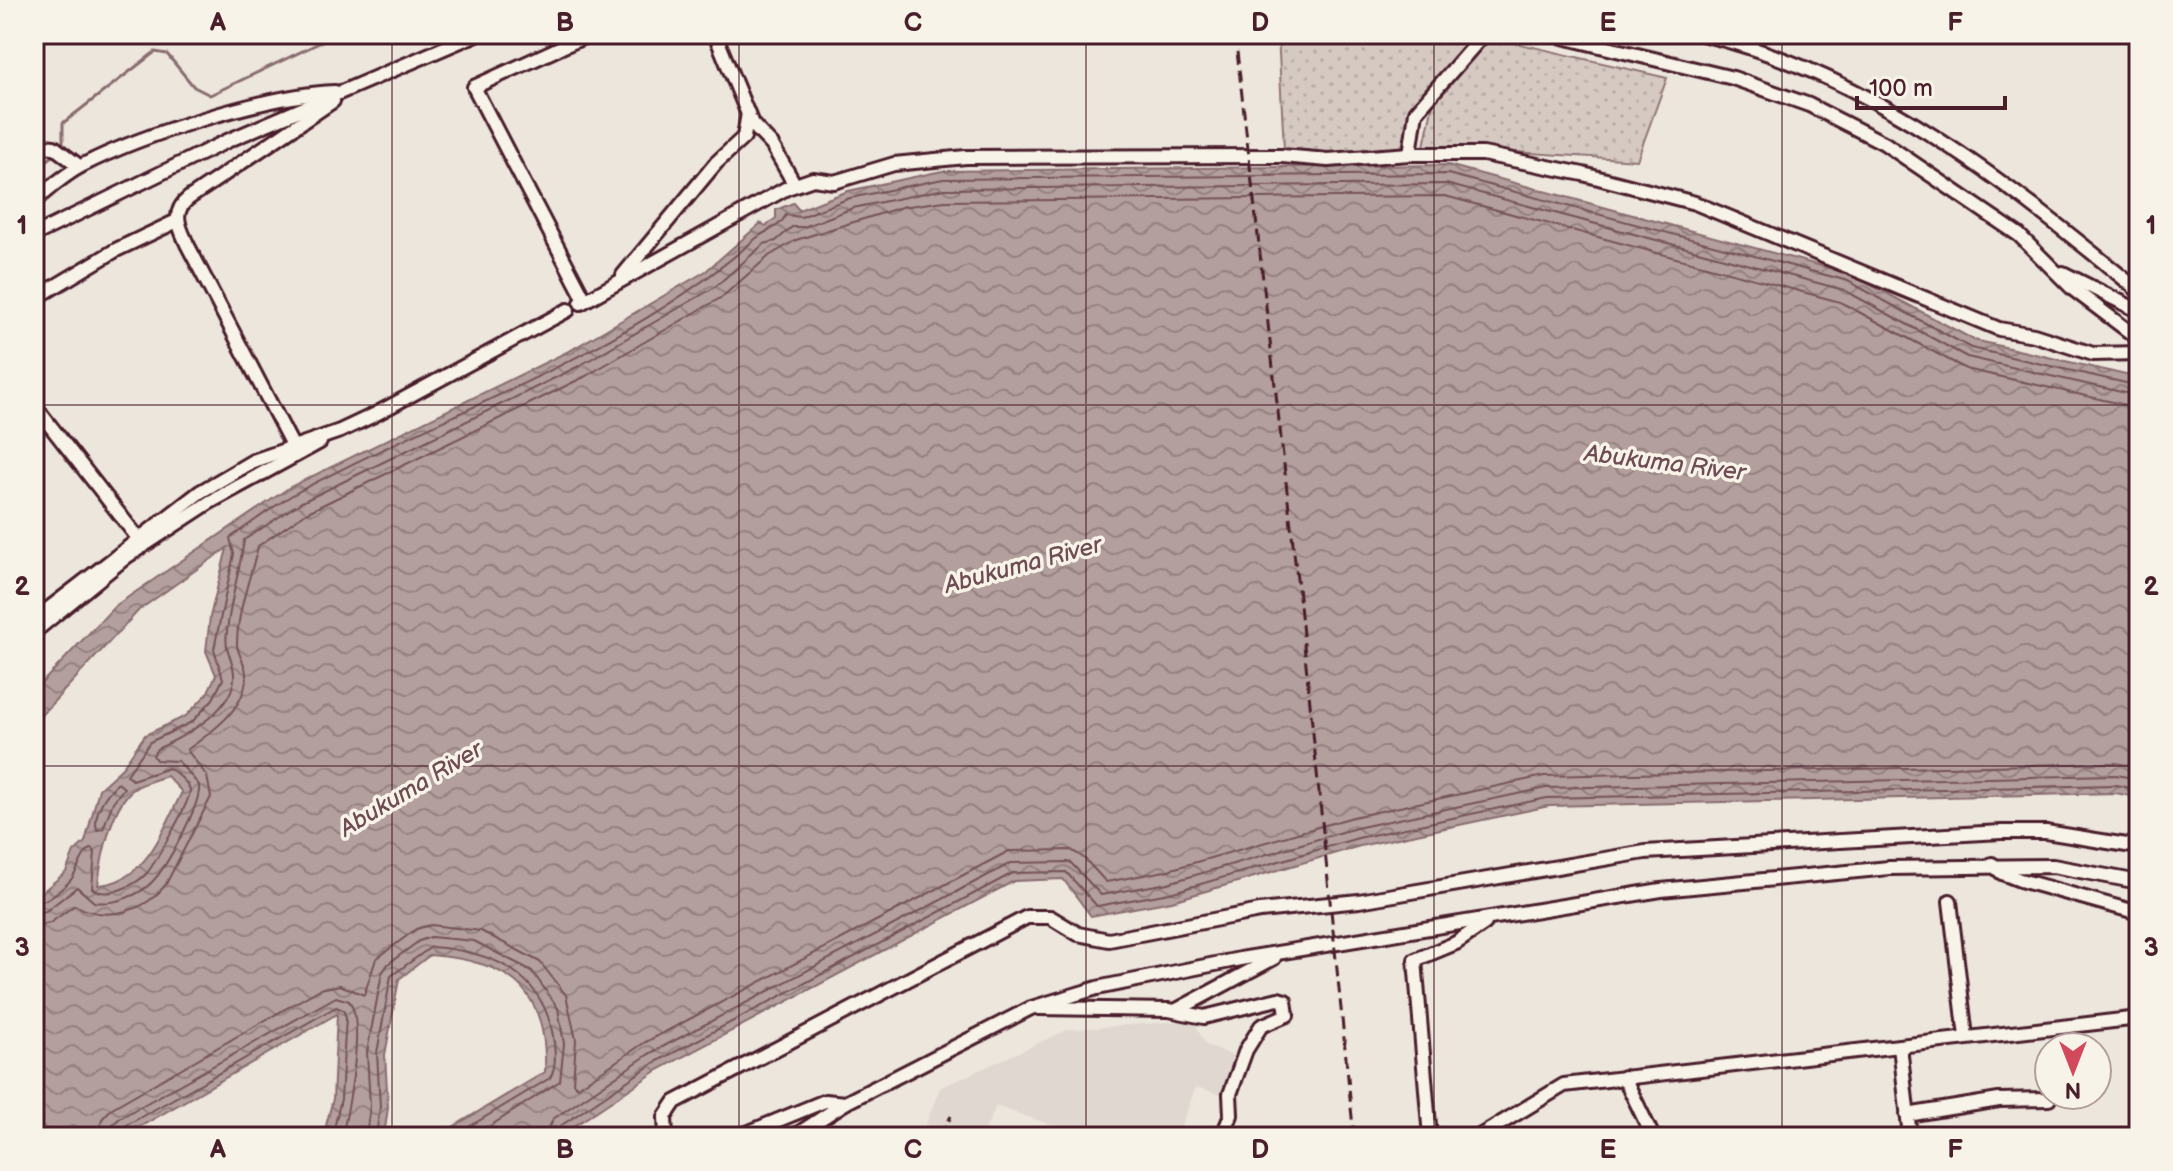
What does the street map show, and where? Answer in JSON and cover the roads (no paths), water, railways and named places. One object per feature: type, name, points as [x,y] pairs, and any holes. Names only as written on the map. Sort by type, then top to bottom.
[{"type":"street","points":[[34,235],[143,179],[477,34]]},
{"type":"street","points":[[590,34],[474,87],[583,302],[795,185],[813,179],[834,182],[894,164],[966,157],[1282,156],[1328,160],[1410,154],[1483,154],[1583,174],[1695,203],[1999,329],[2034,335],[2093,354],[2139,353]]},
{"type":"street","points":[[715,34],[758,133],[772,145],[795,185]]},
{"type":"street","points":[[1410,154],[1416,112],[1484,34]]},
{"type":"street","points":[[1550,34],[1733,78],[1809,105],[1884,143],[2019,235],[2073,289],[2139,339]]},
{"type":"street","points":[[1702,34],[1748,46],[1831,78],[1928,130],[2049,219],[2139,291]]},
{"type":"street","points":[[34,201],[79,166],[150,137],[297,96],[346,92]]},
{"type":"street","points":[[292,445],[177,221],[179,208],[189,198],[346,92]]},
{"type":"street","points":[[618,280],[716,163],[744,137],[748,113]]},
{"type":"street","points":[[34,145],[54,147],[79,166]]},
{"type":"street","points":[[34,299],[116,250],[177,221]]},
{"type":"street","points":[[2056,270],[2139,311]]},
{"type":"street","points":[[34,632],[126,557],[167,530],[340,431],[465,368],[568,310]]},
{"type":"street","points":[[34,405],[138,538]]},
{"type":"street","points":[[34,620],[200,492],[253,461],[292,445],[340,431]]},
{"type":"street","points":[[665,1136],[665,1117],[675,1102],[986,938],[1039,914],[1078,934],[1109,940],[1260,911],[1359,901],[1645,852],[2016,832],[2092,838],[2139,847]]},
{"type":"street","points":[[1992,864],[2002,873],[2020,880],[2139,913]]},
{"type":"street","points":[[793,1137],[845,1103],[1031,1008],[1097,988],[1283,953],[1661,890],[1889,868],[1992,864],[2053,866],[2139,882]]},
{"type":"street","points":[[1950,901],[1966,1037]]},
{"type":"street","points":[[1430,1137],[1415,960],[1456,943],[1490,920]]},
{"type":"street","points":[[1175,1011],[1283,953]]},
{"type":"street","points":[[1031,1008],[1175,1011],[1204,1017],[1278,999],[1285,1001],[1287,1015],[1261,1026],[1246,1050],[1230,1094],[1231,1115],[1222,1137]]},
{"type":"street","points":[[1478,1137],[1564,1085],[2139,1018]]},
{"type":"street","points":[[1900,1046],[1910,1137]]},
{"type":"street","points":[[1624,1077],[1653,1137]]},
{"type":"street","points":[[1907,1115],[1999,1100],[2033,1099]]},
{"type":"street","points":[[737,1137],[825,1101],[845,1103]]},
{"type":"water","name":"Abukuma River","points":[[1448,165],[1851,274],[1974,340],[2139,378],[2139,798],[2116,793],[1549,806],[1360,846],[1172,901],[1091,916],[1063,879],[1014,881],[658,1070],[558,1137],[436,1137],[545,1072],[540,1020],[531,1000],[519,985],[482,964],[430,955],[399,979],[385,1055],[388,1107],[384,1137],[323,1137],[333,1099],[337,1014],[122,1137],[34,1137],[34,899],[66,872],[74,852],[85,842],[99,789],[121,769],[145,735],[186,716],[207,694],[216,675],[206,651],[210,617],[227,548],[139,610],[34,723],[34,691],[115,606],[290,487],[571,350],[706,271],[761,223],[766,226],[776,218],[776,210],[793,203],[799,210],[848,191],[942,171]],"holes":[[[167,776],[182,792],[160,837],[141,864],[115,882],[98,885],[109,831],[128,794],[140,785]]]},
{"type":"waterway","points":[[63,142],[63,123],[155,52],[167,54],[194,87],[210,95],[338,34]]},
{"type":"waterway","points":[[34,170],[57,153]]},
{"type":"railway","points":[[1235,34],[1300,605],[1354,1137]]},
{"type":"railway","points":[[941,1137],[951,1116]]}]
